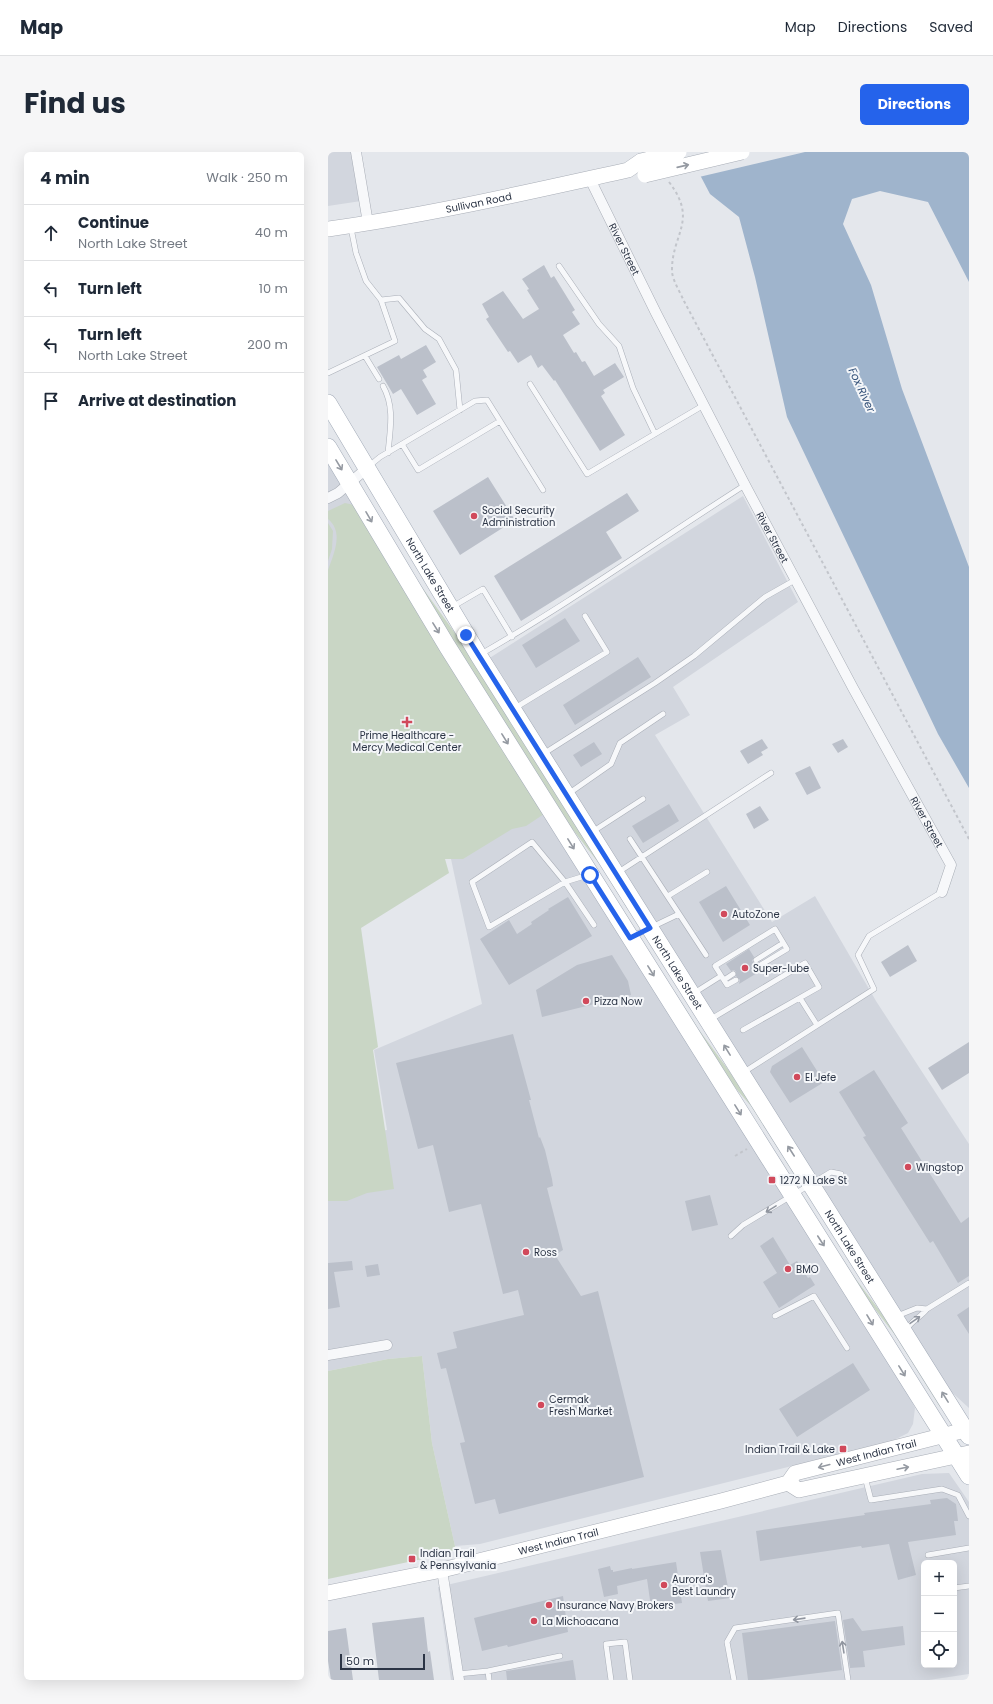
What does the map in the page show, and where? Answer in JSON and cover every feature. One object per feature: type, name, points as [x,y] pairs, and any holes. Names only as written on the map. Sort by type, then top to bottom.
[{"type":"main road","name":"Sullivan Road","points":[[643,168],[679,152]]},
{"type":"main road","name":"Sullivan Road","points":[[328,229],[468,206],[628,170],[742,152]]},
{"type":"main road","name":"North Lake Street","points":[[328,404],[512,710],[968,1432]]},
{"type":"main road","points":[[328,447],[443,640],[792,1196],[943,1435],[963,1454],[969,1476]]},
{"type":"main road","name":"West Indian Trail","points":[[328,1593],[442,1570],[721,1501],[788,1483],[795,1473],[943,1435],[968,1432]]},
{"type":"main road","name":"West Indian Trail","points":[[788,1483],[799,1490],[963,1454]]},
{"type":"street","points":[[356,152],[368,223]]},
{"type":"street","name":"River Street","points":[[590,179],[745,485],[853,688],[951,865],[942,892]]},
{"type":"street","points":[[328,498],[338,493],[366,469]]},
{"type":"street","points":[[328,1355],[387,1345]]},
{"type":"street","points":[[442,1570],[459,1677]]},
{"type":"lane","points":[[328,373],[395,341],[381,300],[366,281],[356,253],[351,226]]},
{"type":"lane","points":[[559,266],[599,324],[620,346],[633,388],[655,434]]},
{"type":"lane","points":[[381,300],[400,298],[425,330],[439,339],[456,370],[460,410]]},
{"type":"lane","points":[[365,356],[379,379]]},
{"type":"lane","points":[[530,384],[587,474],[704,405]]},
{"type":"lane","points":[[383,386],[388,395],[391,407],[388,453]]},
{"type":"lane","points":[[366,469],[377,459],[475,401],[487,400],[542,490]]},
{"type":"lane","points":[[402,444],[418,470],[500,421]]},
{"type":"lane","points":[[479,656],[512,637],[745,485]]},
{"type":"lane","points":[[541,755],[655,683],[694,656],[765,597],[796,580]]},
{"type":"lane","points":[[450,608],[483,589],[512,637]]},
{"type":"lane","points":[[512,710],[606,652],[585,616]]},
{"type":"lane","points":[[567,795],[611,764],[620,742],[663,714]]},
{"type":"lane","points":[[616,874],[771,773]]},
{"type":"lane","points":[[590,833],[643,799]]},
{"type":"lane","points":[[630,839],[706,955]]},
{"type":"lane","points":[[590,875],[565,882],[489,927],[472,882],[532,842],[565,882],[594,925]]},
{"type":"lane","points":[[668,896],[707,872]]},
{"type":"lane","points":[[742,1074],[874,989],[858,955],[869,936],[942,892]]},
{"type":"lane","points":[[630,938],[679,914]]},
{"type":"lane","points":[[736,980],[727,985],[715,966],[775,929],[787,949],[759,966]]},
{"type":"lane","points":[[756,960],[783,943]]},
{"type":"lane","points":[[708,1020],[805,963],[820,987],[743,1030]]},
{"type":"lane","points":[[692,994],[722,978],[733,974]]},
{"type":"lane","points":[[800,998],[817,1025]]},
{"type":"lane","points":[[731,1236],[743,1225],[831,1172],[841,1174]]},
{"type":"lane","points":[[905,1333],[909,1325],[922,1315],[927,1308],[969,1283]]},
{"type":"lane","points":[[775,1316],[814,1296],[847,1348]]},
{"type":"lane","points":[[894,1317],[917,1308],[927,1308]]},
{"type":"lane","points":[[865,1476],[871,1500],[942,1489],[958,1495],[969,1516]]},
{"type":"lane","points":[[928,1555],[969,1548]]},
{"type":"lane","points":[[957,1588],[969,1586]]},
{"type":"lane","points":[[734,1680],[727,1642],[735,1628],[838,1613],[848,1680]]},
{"type":"lane","points":[[611,1680],[606,1644],[625,1642],[630,1680]]},
{"type":"lane","points":[[459,1677],[560,1656]]},
{"type":"lane","points":[[488,1671],[489,1680]]},
{"type":"path","points":[[667,180],[683,208],[683,220],[675,252],[672,274],[684,301],[969,839]]},
{"type":"path","points":[[734,1156],[747,1149]]},
{"type":"shaded area","points":[[328,152],[353,152],[361,201],[328,206]]},
{"type":"shaded area","points":[[328,461],[907,1392],[915,1408],[913,1424],[908,1433],[892,1441],[480,1544],[455,1546],[432,1443],[422,1356],[388,1359],[328,1371],[328,1140],[387,1130],[374,1050],[482,1004],[448,845],[328,915]]},
{"type":"shaded area","points":[[743,496],[798,602],[673,687],[690,715],[655,735],[772,922],[815,896],[876,1001],[969,1144],[969,1408],[946,1387],[488,659]]},
{"type":"shaded area","points":[[949,1473],[969,1502],[969,1674],[929,1680],[451,1680],[438,1587],[922,1474]]},
{"type":"green space","points":[[365,493],[419,583],[460,640],[629,907],[627,908],[601,866],[556,808],[363,494]]},
{"type":"green space","name":"Prime Healthcare - Mercy Medical Center","points":[[345,503],[354,505],[544,814],[526,826],[512,829],[463,859],[445,859],[449,873],[361,928],[378,1047],[373,1050],[394,1189],[367,1193],[347,1201],[328,1201],[328,570],[335,550],[337,536],[333,524],[328,519],[328,511]]},
{"type":"green space","points":[[328,523],[333,531],[332,549],[328,561]]},
{"type":"green space","points":[[648,950],[699,1030],[730,1072],[798,1176],[796,1177],[751,1106],[725,1076]]},
{"type":"green space","points":[[815,1216],[855,1278],[892,1327],[942,1405],[940,1407],[895,1335],[871,1304]]},
{"type":"green space","points":[[422,1356],[432,1443],[455,1546],[454,1550],[446,1554],[328,1579],[328,1371],[388,1359]]},
{"type":"water","name":"Fox River","points":[[688,152],[969,152],[969,282],[928,202],[880,191],[852,199],[843,224],[871,285],[902,389],[969,567],[969,788],[938,734],[787,417],[755,277],[739,217],[710,194]]},
{"type":"pier","points":[[686,152],[805,152],[699,177]]},
{"type":"building","points":[[544,265],[551,278],[554,276],[575,310],[572,312],[580,324],[563,335],[574,353],[576,352],[582,362],[585,361],[594,376],[615,363],[624,377],[603,390],[605,393],[601,396],[625,435],[600,451],[555,380],[554,381],[542,365],[538,368],[531,355],[518,363],[510,351],[508,352],[486,319],[489,317],[482,304],[503,291],[523,319],[539,309],[522,279]]},
{"type":"building","points":[[426,345],[436,362],[423,370],[427,377],[422,380],[436,404],[417,415],[401,389],[393,394],[377,367],[399,355],[401,359]]},
{"type":"building","name":"Social Security Administration","points":[[488,477],[515,520],[460,555],[433,511]]},
{"type":"building","points":[[627,493],[639,511],[606,532],[622,558],[521,621],[494,576]]},
{"type":"building","points":[[565,618],[580,641],[536,668],[522,645]]},
{"type":"building","points":[[638,657],[651,677],[575,725],[563,705]]},
{"type":"building","points":[[762,739],[768,748],[761,752],[763,755],[748,764],[740,751]]},
{"type":"building","points":[[843,739],[848,747],[838,753],[832,744]]},
{"type":"building","points":[[594,742],[602,754],[581,767],[573,755]]},
{"type":"building","points":[[810,766],[821,788],[807,795],[795,773]]},
{"type":"building","points":[[669,804],[679,821],[643,843],[632,826]]},
{"type":"building","points":[[760,806],[769,820],[754,829],[746,814]]},
{"type":"building","name":"AutoZone","points":[[726,886],[750,925],[723,942],[699,902]]},
{"type":"building","points":[[568,897],[592,936],[509,985],[480,939],[509,920],[517,934],[532,924],[531,922],[549,910],[548,909]]},
{"type":"building","points":[[908,945],[917,961],[890,977],[881,962]]},
{"type":"building","name":"Super-lube","points":[[749,949],[754,957],[752,961],[756,964],[755,968],[757,970],[762,970],[739,984],[740,980],[736,976],[736,972],[734,970],[731,971],[726,964]]},
{"type":"building","points":[[612,955],[628,981],[631,995],[542,1017],[536,990],[577,965]]},
{"type":"building","points":[[513,1034],[531,1100],[529,1100],[539,1138],[540,1137],[545,1150],[552,1179],[553,1186],[547,1188],[563,1250],[555,1255],[581,1296],[598,1291],[644,1477],[499,1514],[495,1499],[475,1504],[460,1443],[465,1442],[446,1368],[441,1369],[437,1353],[457,1348],[453,1332],[524,1315],[518,1290],[503,1294],[481,1204],[449,1212],[433,1145],[418,1149],[396,1063]]},
{"type":"building","points":[[969,1042],[969,1073],[942,1090],[928,1068]]},
{"type":"building","points":[[802,1047],[819,1074],[825,1072],[829,1079],[790,1103],[770,1072],[772,1066]]},
{"type":"building","points":[[874,1070],[908,1123],[901,1128],[961,1223],[969,1217],[969,1276],[958,1283],[933,1241],[930,1243],[863,1137],[866,1136],[839,1092]]},
{"type":"building","points":[[710,1195],[718,1225],[692,1231],[685,1201]]},
{"type":"building","name":"BMO","points":[[773,1237],[790,1265],[797,1261],[808,1278],[810,1277],[815,1285],[779,1308],[763,1282],[777,1273],[760,1246]]},
{"type":"building","points":[[352,1261],[353,1270],[334,1272],[340,1307],[328,1309],[328,1263]]},
{"type":"building","points":[[378,1264],[380,1275],[367,1277],[365,1266]]},
{"type":"building","points":[[969,1307],[969,1334],[957,1315]]},
{"type":"building","points":[[853,1363],[870,1390],[797,1437],[779,1409]]},
{"type":"building","points":[[947,1498],[956,1504],[958,1521],[954,1521],[956,1535],[908,1542],[916,1575],[898,1580],[889,1544],[862,1548],[861,1546],[760,1561],[756,1531],[865,1515],[864,1513],[931,1504],[930,1500]]},
{"type":"building","points":[[721,1550],[730,1598],[708,1601],[700,1552]]},
{"type":"building","name":"Aurora's Best Laundry","points":[[676,1562],[682,1603],[651,1607],[647,1579],[617,1586],[618,1594],[604,1597],[598,1569],[610,1566],[613,1572]]},
{"type":"building","points":[[563,1596],[568,1632],[508,1647],[507,1645],[482,1651],[474,1618]]},
{"type":"building","points":[[424,1617],[428,1652],[430,1651],[434,1680],[379,1680],[372,1623]]},
{"type":"building","points":[[853,1618],[862,1631],[903,1626],[905,1645],[863,1651],[865,1667],[850,1668],[843,1620]]},
{"type":"building","points":[[835,1621],[842,1670],[762,1680],[748,1680],[742,1633]]},
{"type":"building","points":[[346,1628],[353,1680],[331,1680],[328,1661],[328,1631]]},
{"type":"building","points":[[573,1660],[576,1680],[507,1680],[506,1671]]},
{"type":"place","name":"Social Security Administration","points":[[474,516]]},
{"type":"place","name":"Prime Healthcare - Mercy Medical Center","points":[[407,722]]},
{"type":"place","name":"AutoZone","points":[[724,914]]},
{"type":"place","name":"Super-lube","points":[[745,968]]},
{"type":"place","name":"Pizza Now","points":[[586,1001]]},
{"type":"place","name":"El Jefe","points":[[797,1077]]},
{"type":"place","name":"Wingstop","points":[[908,1167]]},
{"type":"place","name":"1272 N Lake St","points":[[772,1180]]},
{"type":"place","name":"Ross","points":[[526,1252]]},
{"type":"place","name":"BMO","points":[[788,1269]]},
{"type":"place","name":"Cermak Fresh Market","points":[[541,1405]]},
{"type":"place","name":"Indian Trail & Lake","points":[[843,1449]]},
{"type":"place","name":"Indian Trail & Pennsylvania","points":[[412,1559]]},
{"type":"place","name":"Aurora's Best Laundry","points":[[664,1585]]},
{"type":"place","name":"Insurance Navy Brokers","points":[[549,1605]]},
{"type":"place","name":"La Michoacana","points":[[534,1621]]},
{"type":"route","points":[[466,635],[650,928],[630,938],[590,875]]}]
